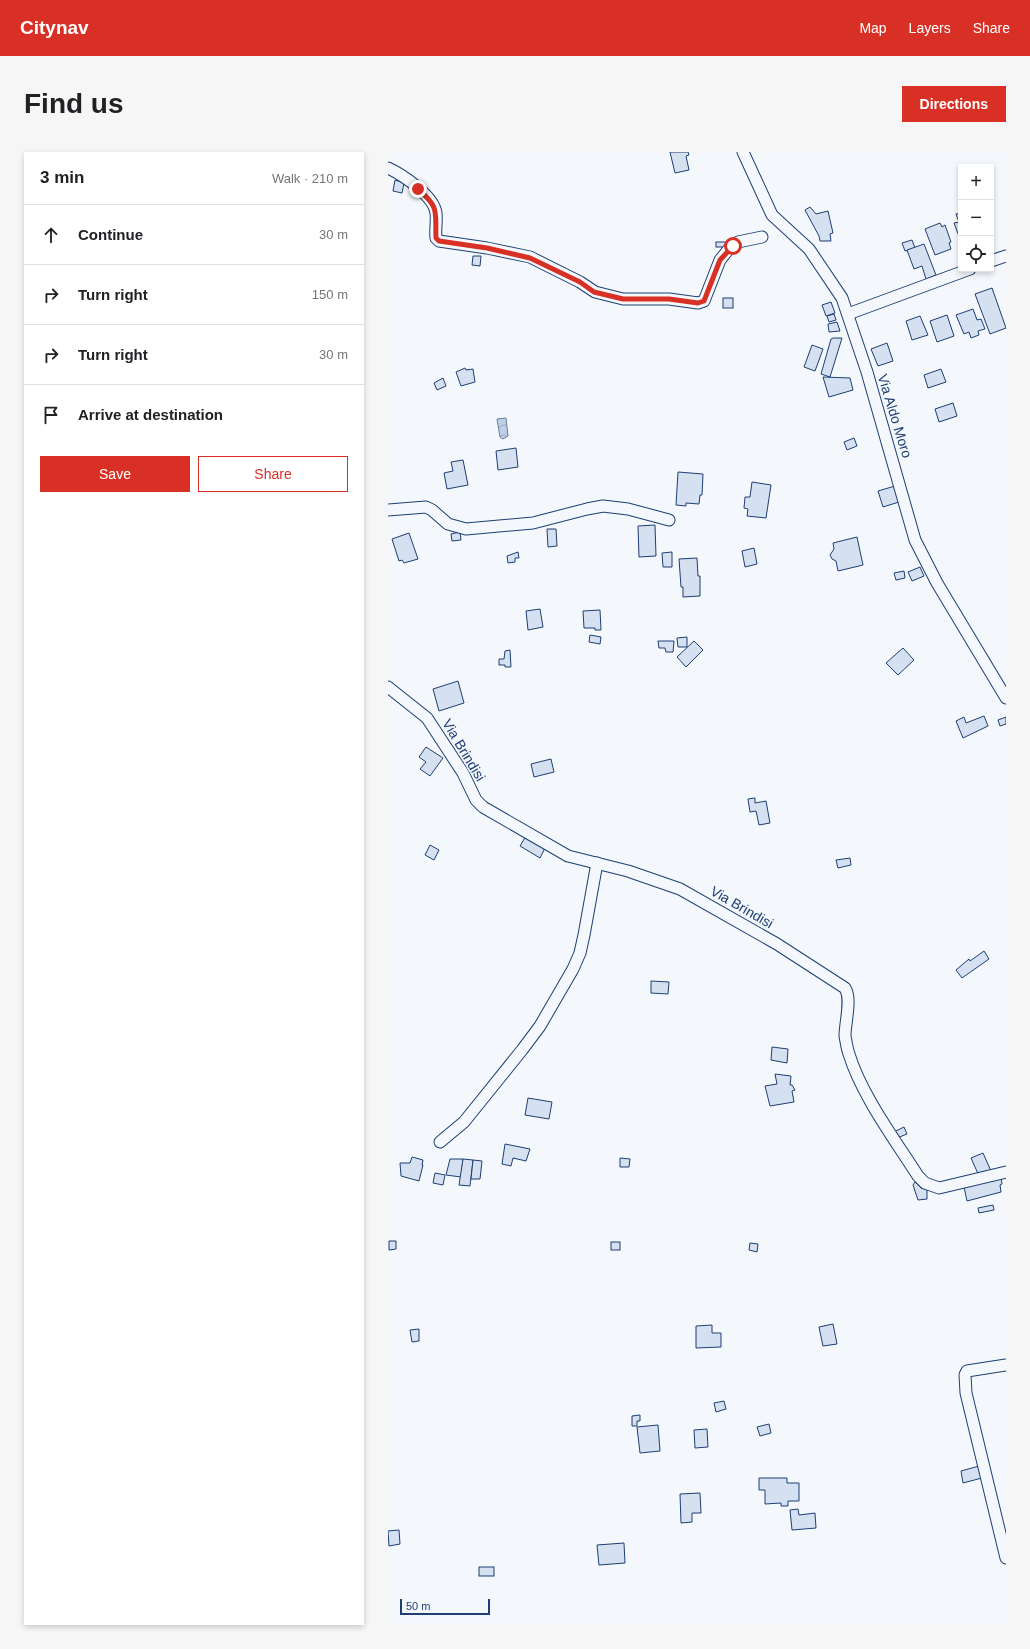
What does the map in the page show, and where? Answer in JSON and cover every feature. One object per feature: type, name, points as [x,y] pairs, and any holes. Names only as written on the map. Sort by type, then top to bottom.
[{"type":"street","name":"Via Aldo Moro","points":[[743,152],[772,215],[809,248],[842,298],[867,372],[915,540],[937,584],[1006,698]]},
{"type":"street","points":[[388,168],[406,178],[433,203],[436,213],[436,238],[439,241],[487,248],[530,258],[580,282],[594,292],[623,299],[669,299],[698,303],[704,301],[720,260],[728,250],[738,242],[762,236]]},
{"type":"street","points":[[994,260],[1006,256]]},
{"type":"street","points":[[848,314],[962,272]]},
{"type":"street","points":[[388,510],[426,507],[432,510],[448,524],[466,529],[533,523],[603,506],[628,509],[669,520]]},
{"type":"street","name":"Via Brindisi","points":[[388,687],[427,718],[463,773],[476,800],[483,807],[568,856],[628,871],[680,889],[777,944],[845,988],[848,992],[845,1036],[849,1054],[866,1093],[918,1176],[925,1183],[939,1188],[1006,1172]]},
{"type":"street","points":[[440,1142],[464,1122],[522,1050],[540,1026],[573,969],[580,953],[597,863]]},
{"type":"street","points":[[1006,1365],[967,1371],[965,1375],[966,1393],[1006,1558]]},
{"type":"water","points":[[506,418],[508,436],[503,439],[500,437],[497,419]]},
{"type":"building","points":[[670,152],[688,152],[689,155],[686,156],[689,170],[675,173]]},
{"type":"building","points":[[395,180],[404,183],[402,193],[393,191]]},
{"type":"building","points":[[810,207],[816,214],[828,211],[833,233],[830,234],[831,241],[820,241],[819,236],[805,210]]},
{"type":"building","points":[[958,222],[958,234],[954,223]]},
{"type":"building","points":[[940,223],[942,227],[945,225],[951,242],[949,243],[951,249],[935,255],[925,229]]},
{"type":"building","points":[[912,240],[915,248],[905,251],[902,243]]},
{"type":"building","points":[[716,242],[727,242],[727,247],[716,247]]},
{"type":"building","points":[[924,244],[936,275],[926,279],[922,266],[914,269],[907,250]]},
{"type":"building","points":[[473,256],[481,256],[480,266],[472,265]]},
{"type":"building","points":[[992,288],[1006,328],[990,334],[975,294]]},
{"type":"building","points":[[723,298],[733,298],[733,308],[723,308]]},
{"type":"building","points":[[831,302],[835,313],[826,316],[822,305]]},
{"type":"building","points":[[973,309],[977,320],[981,319],[985,329],[978,331],[979,335],[971,338],[969,332],[964,334],[956,315]]},
{"type":"building","points":[[834,314],[836,320],[829,322],[827,316]]},
{"type":"building","points":[[947,315],[954,336],[937,342],[930,321]]},
{"type":"building","points":[[920,316],[928,335],[912,340],[906,321]]},
{"type":"building","points":[[837,322],[840,331],[829,332],[828,324]]},
{"type":"building","points":[[842,338],[830,377],[821,374],[831,339]]},
{"type":"building","points":[[887,343],[893,361],[878,366],[871,349]]},
{"type":"building","points":[[812,345],[823,349],[815,371],[804,367]]},
{"type":"building","points":[[465,368],[466,370],[473,369],[475,382],[461,386],[456,372]]},
{"type":"building","points":[[941,369],[946,382],[928,388],[924,375]]},
{"type":"building","points":[[823,377],[850,378],[853,390],[829,397]]},
{"type":"building","points":[[443,378],[446,386],[437,390],[434,383]]},
{"type":"building","points":[[953,403],[957,416],[939,422],[935,409]]},
{"type":"building","points":[[854,438],[857,446],[847,450],[844,442]]},
{"type":"building","points":[[516,448],[518,467],[498,470],[496,451]]},
{"type":"building","points":[[463,460],[468,485],[447,489],[444,473],[453,471],[451,462]]},
{"type":"building","points":[[678,472],[703,474],[702,495],[700,495],[699,504],[686,503],[686,506],[676,505]]},
{"type":"building","points":[[752,482],[771,485],[766,518],[747,516],[748,509],[744,508],[745,497],[750,497]]},
{"type":"building","points":[[895,486],[899,502],[883,507],[878,491]]},
{"type":"building","points":[[655,525],[656,556],[639,557],[638,526]]},
{"type":"building","points":[[547,529],[556,529],[557,546],[548,547]]},
{"type":"building","points":[[460,532],[461,540],[452,541],[451,534]]},
{"type":"building","points":[[409,533],[418,559],[404,563],[402,560],[399,561],[392,539]]},
{"type":"building","points":[[857,537],[863,565],[838,571],[836,561],[832,559],[830,555],[834,549],[833,543]]},
{"type":"building","points":[[754,548],[757,564],[745,567],[742,551]]},
{"type":"building","points":[[518,552],[519,558],[515,558],[515,562],[508,563],[507,556]]},
{"type":"building","points":[[672,552],[672,567],[663,567],[662,553]]},
{"type":"building","points":[[697,558],[698,576],[700,576],[700,596],[683,597],[679,559]]},
{"type":"building","points":[[920,567],[924,576],[912,581],[908,572]]},
{"type":"building","points":[[904,571],[905,578],[896,580],[894,573]]},
{"type":"building","points":[[540,609],[543,627],[528,630],[526,611]]},
{"type":"building","points":[[600,610],[601,630],[595,630],[595,628],[584,628],[583,611]]},
{"type":"building","points":[[590,635],[601,637],[600,644],[589,642]]},
{"type":"building","points":[[687,637],[687,647],[678,647],[677,638]]},
{"type":"building","points":[[658,641],[674,641],[673,652],[666,652],[665,648],[659,648]]},
{"type":"building","points":[[694,641],[703,650],[686,667],[677,657]]},
{"type":"building","points":[[903,648],[914,660],[898,675],[886,663]]},
{"type":"building","points":[[510,650],[511,667],[499,665],[499,659],[504,659],[505,651]]},
{"type":"building","points":[[458,681],[464,703],[439,711],[433,689]]},
{"type":"building","points":[[984,716],[988,726],[963,738],[956,721],[964,717],[966,723]]},
{"type":"building","points":[[1006,717],[1006,724],[1000,726],[998,720]]},
{"type":"building","points":[[426,747],[443,758],[430,776],[420,769],[426,762],[419,757]]},
{"type":"building","points":[[551,759],[554,772],[534,777],[531,764]]},
{"type":"building","points":[[755,798],[755,803],[766,801],[770,823],[759,825],[756,811],[750,812],[748,799]]},
{"type":"building","points":[[526,836],[544,847],[540,858],[520,846]]},
{"type":"building","points":[[430,845],[439,850],[434,860],[425,855]]},
{"type":"building","points":[[850,858],[851,865],[838,868],[836,860]]},
{"type":"building","points":[[984,951],[989,959],[962,978],[956,970],[969,959],[970,961]]},
{"type":"building","points":[[651,981],[669,982],[668,994],[651,993]]},
{"type":"building","points":[[772,1047],[788,1049],[787,1063],[771,1060]]},
{"type":"building","points":[[775,1074],[791,1076],[790,1085],[792,1085],[795,1090],[792,1091],[794,1102],[770,1106],[765,1086],[777,1084]]},
{"type":"building","points":[[528,1098],[552,1102],[549,1119],[525,1115]]},
{"type":"building","points":[[904,1127],[907,1134],[897,1138],[894,1132]]},
{"type":"building","points":[[505,1144],[530,1149],[526,1161],[513,1158],[511,1166],[502,1164]]},
{"type":"building","points":[[983,1153],[991,1171],[979,1176],[971,1158]]},
{"type":"building","points":[[412,1157],[423,1160],[419,1181],[401,1176],[400,1163],[410,1163]]},
{"type":"building","points":[[620,1158],[630,1159],[629,1167],[620,1167]]},
{"type":"building","points":[[450,1159],[463,1159],[461,1177],[446,1175]]},
{"type":"building","points":[[463,1159],[473,1160],[470,1186],[459,1185]]},
{"type":"building","points":[[473,1160],[482,1161],[480,1179],[471,1179]]},
{"type":"building","points":[[435,1173],[445,1175],[443,1185],[433,1183]]},
{"type":"building","points":[[1001,1178],[1001,1192],[967,1201],[964,1187]]},
{"type":"building","points":[[915,1182],[921,1188],[927,1190],[927,1199],[918,1200],[913,1185]]},
{"type":"building","points":[[993,1205],[994,1210],[979,1213],[978,1208]]},
{"type":"building","points":[[389,1241],[396,1241],[396,1249],[389,1250]]},
{"type":"building","points":[[611,1242],[620,1242],[620,1250],[611,1250]]},
{"type":"building","points":[[750,1243],[758,1244],[757,1252],[749,1250]]},
{"type":"building","points":[[833,1324],[837,1344],[823,1346],[819,1327]]},
{"type":"building","points":[[712,1325],[712,1333],[721,1333],[721,1347],[696,1348],[696,1326]]},
{"type":"building","points":[[419,1329],[419,1341],[412,1342],[410,1330]]},
{"type":"building","points":[[724,1401],[726,1409],[716,1412],[714,1403]]},
{"type":"building","points":[[640,1415],[640,1421],[637,1421],[637,1426],[632,1426],[632,1416]]},
{"type":"building","points":[[769,1424],[771,1433],[760,1436],[757,1427]]},
{"type":"building","points":[[658,1425],[660,1451],[640,1453],[637,1427]]},
{"type":"building","points":[[707,1429],[708,1447],[695,1448],[694,1430]]},
{"type":"building","points":[[979,1466],[982,1478],[963,1483],[961,1471]]},
{"type":"building","points":[[759,1478],[787,1478],[787,1483],[799,1483],[799,1501],[788,1501],[788,1506],[781,1506],[781,1503],[765,1504],[765,1490],[759,1490]]},
{"type":"building","points":[[700,1493],[701,1513],[692,1513],[692,1522],[681,1523],[680,1494]]},
{"type":"building","points":[[798,1509],[799,1515],[815,1513],[816,1528],[792,1530],[790,1510]]},
{"type":"building","points":[[399,1530],[400,1544],[389,1546],[388,1531]]},
{"type":"building","points":[[624,1543],[625,1563],[599,1565],[597,1545]]},
{"type":"building","points":[[479,1567],[494,1567],[494,1576],[479,1576]]},
{"type":"route","points":[[418,189],[433,203],[436,213],[436,238],[439,241],[520,254],[580,282],[594,292],[623,299],[669,299],[686,300],[698,303],[704,301],[720,260],[733,246]]}]
